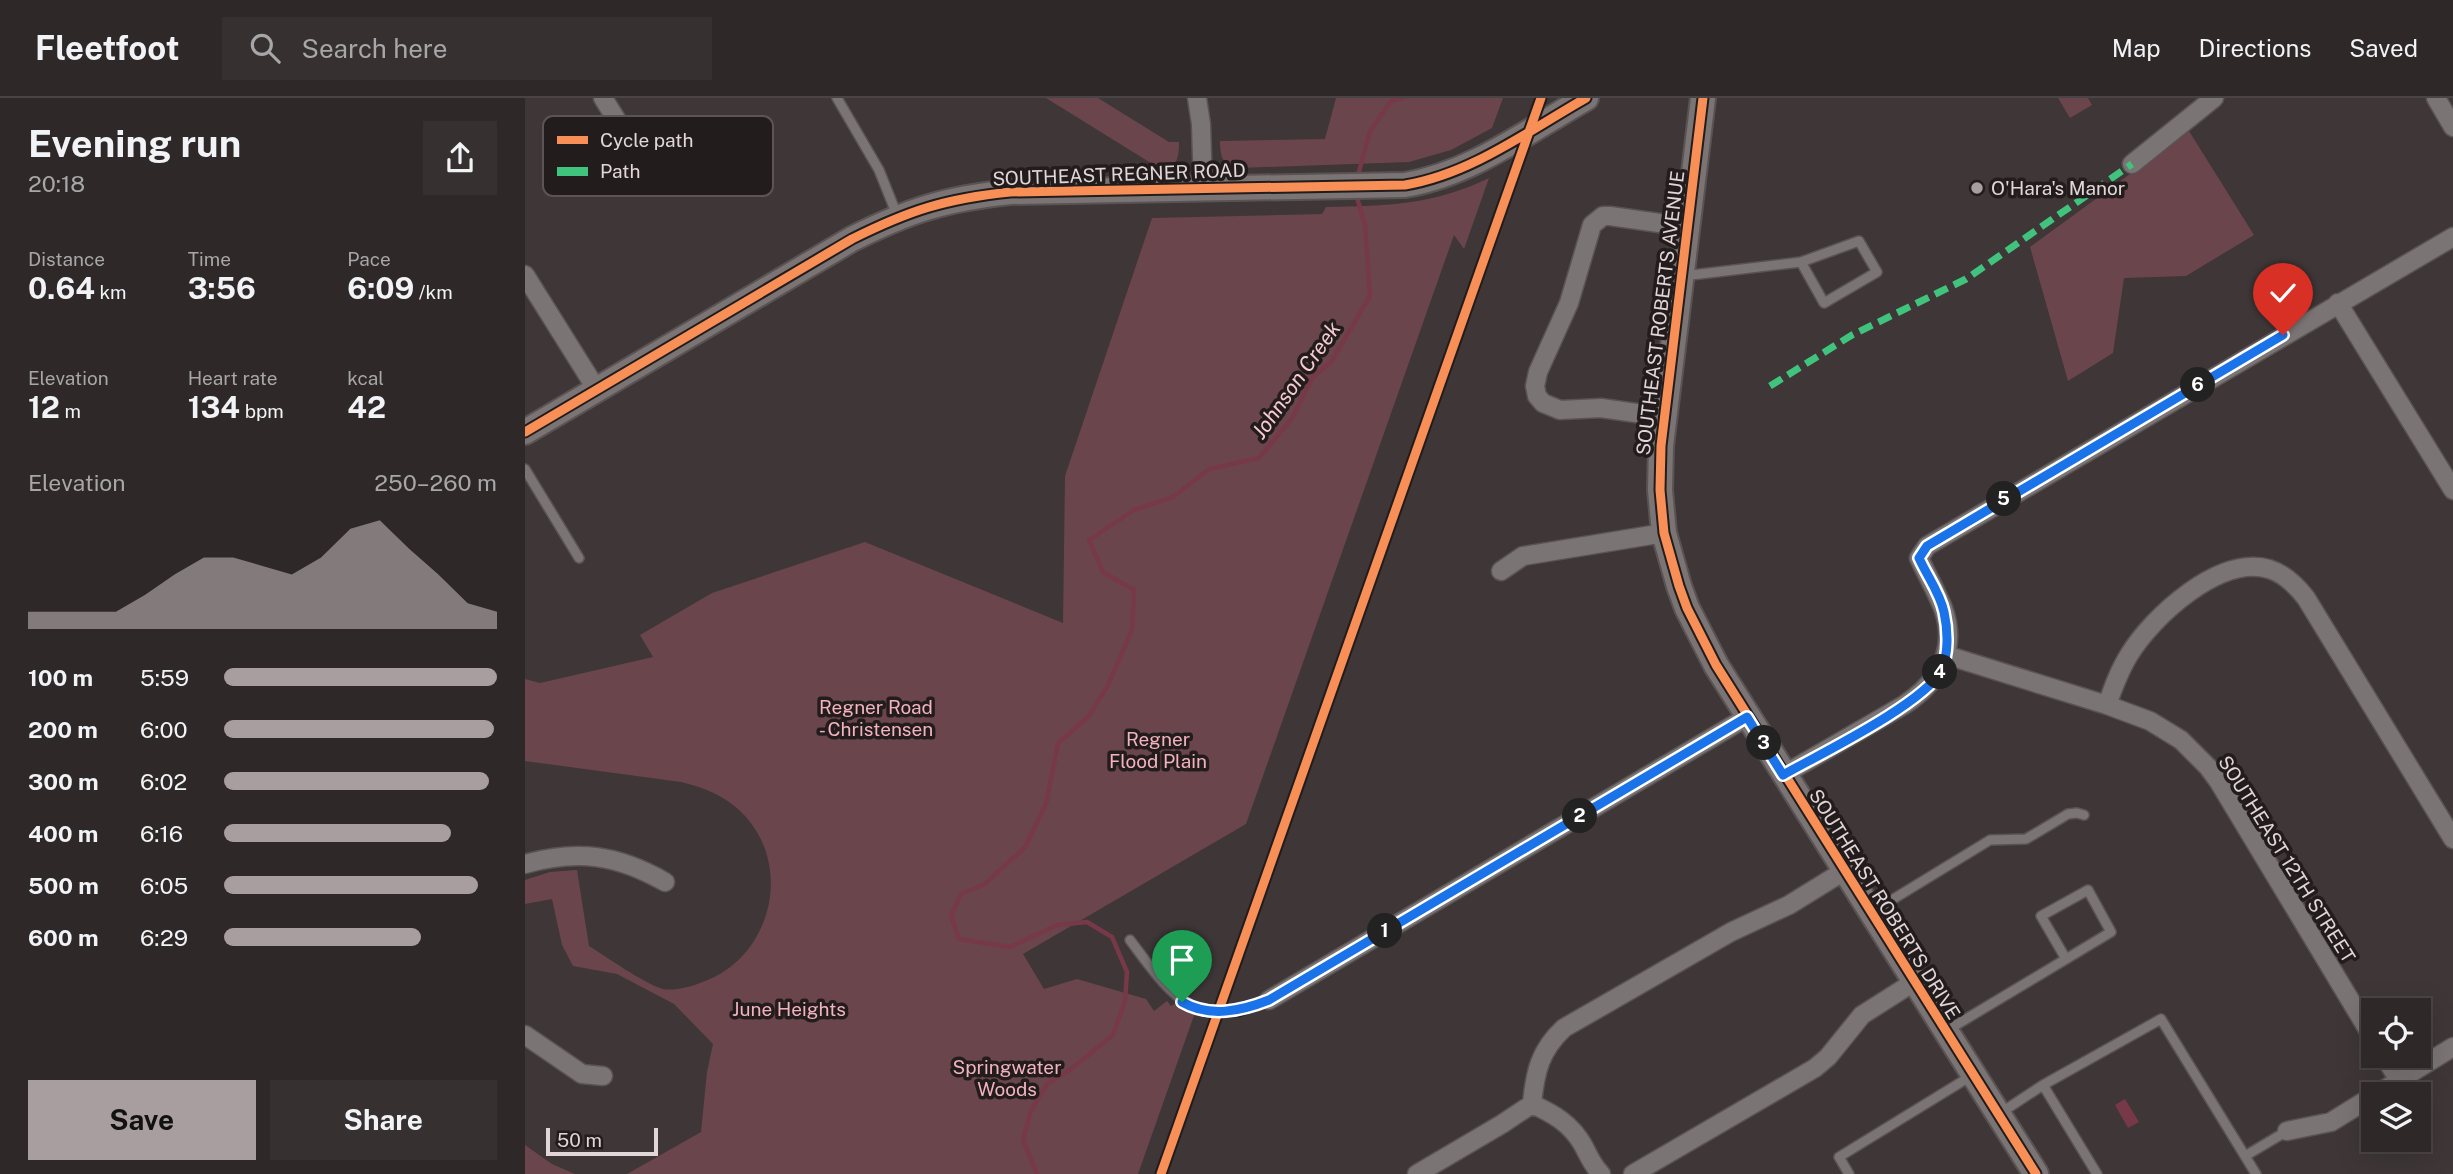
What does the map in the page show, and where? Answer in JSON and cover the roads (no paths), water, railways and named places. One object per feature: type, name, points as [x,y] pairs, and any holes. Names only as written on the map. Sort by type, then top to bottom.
[{"type":"street","points":[[603,98],[614,116]]},
{"type":"street","points":[[1197,98],[1201,124],[1203,188]]},
{"type":"street","name":"SOUTHEAST REGNER ROAD","points":[[525,432],[852,239],[898,216],[945,201],[1010,192],[1385,187],[1424,182],[1457,171],[1586,98]]},
{"type":"street","name":"SOUTHEAST ROBERTS AVENUE","points":[[1664,533],[1660,471],[1664,417],[1703,98]]},
{"type":"street","points":[[2132,164],[2214,98]]},
{"type":"street","points":[[2436,98],[2453,127]]},
{"type":"street","points":[[1664,417],[1601,408],[1560,410],[1543,403],[1537,396],[1535,386],[1538,372],[1569,303],[1592,225],[1603,216],[1609,216],[1687,227]]},
{"type":"street","points":[[1783,775],[1919,695],[1941,671],[1947,655],[1944,611],[1919,558],[1927,546],[2453,236]]},
{"type":"street","points":[[525,275],[597,390]]},
{"type":"street","points":[[2338,303],[2453,490]]},
{"type":"street","points":[[1501,571],[1523,556],[1664,533]]},
{"type":"street","name":"SOUTHEAST ROBERTS DRIVE","points":[[1664,533],[1687,608],[1716,665],[2036,1174]]},
{"type":"street","points":[[2107,705],[2129,654],[2165,612],[2194,590],[2225,573],[2241,568],[2266,568],[2288,579],[2306,598],[2453,839]]},
{"type":"street","name":"SOUTHEAST 12TH STREET","points":[[1947,655],[2107,705],[2150,721],[2181,740],[2208,767],[2224,790],[2361,1018]]},
{"type":"street","points":[[1269,1000],[1747,717]]},
{"type":"street","points":[[525,864],[558,856],[593,856],[627,863],[665,882]]},
{"type":"street","points":[[1417,1174],[1532,1104],[1540,1056],[1550,1041],[1564,1028],[1731,932],[1789,905],[1844,871]]},
{"type":"street","points":[[1633,1174],[1815,1068],[1828,1057],[1862,1015],[1914,982]]},
{"type":"street","points":[[525,1035],[582,1074],[603,1076]]},
{"type":"street","points":[[2396,1082],[2453,1047]]},
{"type":"street","points":[[2391,1068],[2399,1080]]},
{"type":"street","points":[[1532,1104],[1553,1113],[1569,1125],[1593,1166],[1601,1174]]},
{"type":"street","points":[[2287,1131],[2331,1122],[2361,1104]]},
{"type":"lane","points":[[837,98],[879,170],[898,216]]},
{"type":"lane","points":[[1681,276],[1801,262],[1859,241],[1877,272],[1824,303],[1801,262]]},
{"type":"lane","points":[[525,470],[579,558]]},
{"type":"lane","points":[[1871,913],[1990,840],[2026,839],[2068,814],[2084,815]]},
{"type":"lane","points":[[1945,1032],[2111,932],[2088,890],[2041,916],[2066,959]]},
{"type":"lane","points":[[1130,940],[1182,1002],[1201,1009],[1219,1011],[1246,1009],[1269,1000]]},
{"type":"lane","points":[[1997,1115],[2043,1085],[2161,1018],[2256,1174]]},
{"type":"lane","points":[[1849,1174],[1839,1157],[1972,1075]]},
{"type":"lane","points":[[2043,1085],[2097,1174]]},
{"type":"lane","points":[[2245,1156],[2287,1131]]},
{"type":"waterway","name":"Johnson Creek","points":[[1357,179],[1370,131],[1391,101],[1403,98]]},
{"type":"waterway","name":"Johnson Creek","points":[[1037,1174],[1023,1140],[1031,1111],[1047,1084],[1071,1069],[1113,1035],[1125,1001],[1127,972],[1112,937],[1087,922],[1057,925],[1010,947],[959,939],[951,916],[961,894],[985,884],[1025,847],[1046,804],[1058,743],[1088,717],[1107,687],[1132,630],[1134,590],[1103,572],[1089,540],[1134,510],[1173,497],[1209,469],[1259,458],[1292,418],[1313,377],[1331,362],[1370,296],[1365,225],[1356,194]]},
{"type":"place","name":"O'Hara's Manor","points":[[1977,188]]},
{"type":"park label","name":"Regner Road - Christensen","points":[[876,718]]},
{"type":"park label","name":"Regner Flood Plain","points":[[1158,750]]},
{"type":"park label","name":"June Heights","points":[[789,1009]]},
{"type":"park label","name":"Springwater Woods","points":[[1007,1078]]}]
